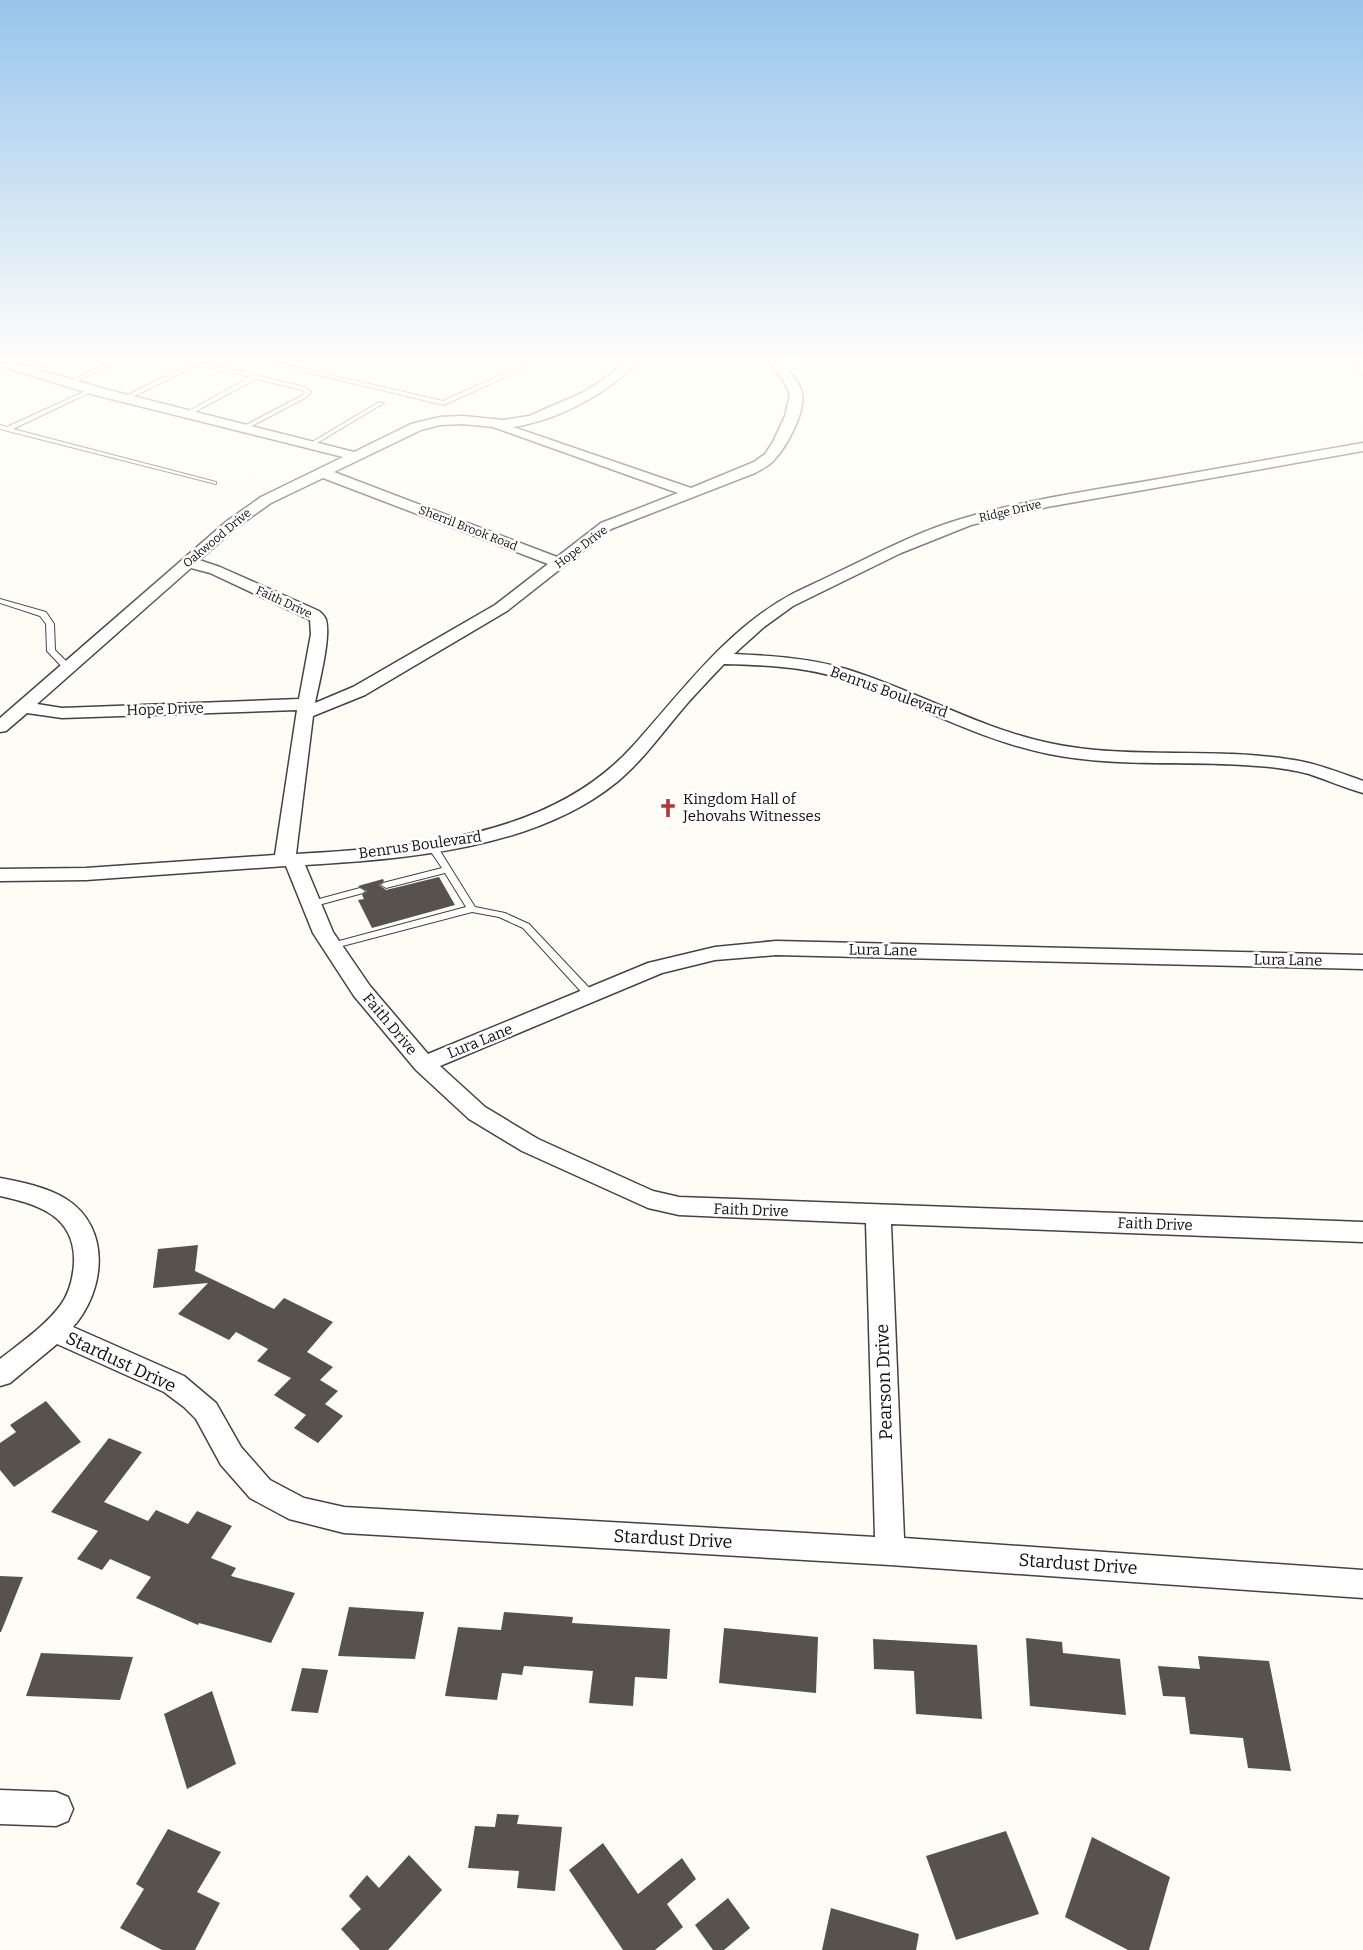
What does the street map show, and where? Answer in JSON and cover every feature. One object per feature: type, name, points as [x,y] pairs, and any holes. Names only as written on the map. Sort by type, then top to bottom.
[{"type":"street","points":[[330,450],[354,456]]},
{"type":"street","name":"Oakwood Drive","points":[[0,727],[253,508],[367,450]]},
{"type":"street","points":[[565,450],[690,493]]},
{"type":"street","name":"Hope Drive","points":[[23,707],[62,713],[306,708],[359,691],[501,608],[606,526],[750,470],[765,461],[774,450]]},
{"type":"street","name":"Ridge Drive","points":[[720,659],[754,628],[781,607],[914,541],[954,525],[1030,506],[1346,450]]},
{"type":"street","name":"Sherril Brook Road","points":[[322,472],[559,563]]},
{"type":"street","name":"Faith Drive","points":[[189,562],[224,574],[313,614],[318,619],[320,634],[306,708],[288,859],[331,946],[362,991],[424,1064],[477,1113],[497,1126],[567,1163],[648,1198],[679,1206],[1363,1232]]},
{"type":"street","name":"Benrus Boulevard","points":[[0,875],[97,873],[432,846],[480,837],[531,822],[562,809],[595,790],[611,777],[642,748],[687,692],[720,659],[798,663],[841,673],[1004,736],[1048,749],[1118,758],[1243,760],[1288,764],[1330,775],[1363,787]]},
{"type":"street","name":"Lura Lane","points":[[424,1064],[655,968],[691,957],[746,949],[776,948],[1363,962]]},
{"type":"street","points":[[0,1187],[16,1190],[58,1206],[73,1219],[83,1235],[88,1263],[86,1279],[69,1314],[0,1375]]},
{"type":"street","name":"Pearson Drive","points":[[878,1214],[890,1551]]},
{"type":"street","name":"Stardust Drive","points":[[52,1330],[146,1371],[180,1389],[206,1411],[231,1456],[260,1489],[299,1510],[344,1520],[890,1551],[1363,1584]]},
{"type":"street","points":[[0,1807],[56,1809]]},
{"type":"lane","points":[[86,450],[214,484]]},
{"type":"lane","points":[[0,601],[43,614],[50,624],[51,652],[68,668]]},
{"type":"lane","points":[[0,608],[19,606]]},
{"type":"lane","points":[[432,846],[472,909]]},
{"type":"lane","points":[[386,885],[447,870]]},
{"type":"lane","points":[[311,904],[360,891]]},
{"type":"lane","points":[[331,946],[472,909],[502,915],[526,926],[590,995]]},
{"type":"building","points":[[439,877],[455,905],[372,928],[358,900],[364,899],[362,895],[367,891],[358,886],[383,879],[384,881],[379,885],[386,890]]},
{"type":"building","points":[[198,1245],[195,1271],[274,1309],[284,1298],[333,1322],[307,1352],[333,1367],[320,1380],[338,1391],[325,1404],[343,1416],[318,1443],[294,1428],[306,1415],[274,1395],[291,1378],[257,1361],[268,1349],[236,1332],[229,1340],[178,1314],[208,1283],[153,1288],[158,1249]]},
{"type":"building","points":[[46,1401],[81,1442],[14,1487],[0,1470],[0,1443],[16,1432],[10,1425]]},
{"type":"building","points":[[109,1438],[142,1452],[104,1502],[148,1521],[156,1510],[188,1524],[197,1511],[232,1526],[211,1558],[236,1568],[231,1576],[295,1593],[271,1643],[199,1623],[198,1625],[136,1598],[151,1577],[110,1559],[102,1570],[77,1559],[98,1531],[51,1512]]},
{"type":"building","points":[[0,1576],[23,1577],[1,1632],[0,1632]]},
{"type":"building","points":[[349,1607],[424,1612],[415,1659],[338,1656]]},
{"type":"building","points":[[504,1612],[573,1617],[572,1623],[670,1629],[667,1679],[635,1677],[633,1706],[589,1703],[593,1671],[524,1666],[522,1675],[502,1673],[497,1700],[445,1696],[458,1627],[501,1630]]},
{"type":"building","points":[[724,1628],[818,1637],[816,1693],[719,1683]]},
{"type":"building","points":[[1026,1638],[1062,1642],[1063,1653],[1120,1659],[1126,1715],[1030,1706]]},
{"type":"building","points":[[873,1639],[977,1645],[982,1719],[916,1714],[914,1671],[874,1669]]},
{"type":"building","points":[[41,1653],[133,1657],[120,1700],[26,1696]]},
{"type":"building","points":[[1198,1656],[1269,1661],[1291,1771],[1248,1768],[1243,1738],[1190,1734],[1185,1697],[1163,1696],[1158,1666],[1200,1669]]},
{"type":"building","points":[[302,1668],[328,1670],[318,1713],[291,1711]]},
{"type":"building","points":[[212,1691],[236,1764],[187,1789],[164,1714]]},
{"type":"building","points":[[497,1814],[519,1815],[517,1824],[562,1827],[555,1891],[517,1888],[519,1871],[468,1868],[475,1826],[495,1827]]},
{"type":"building","points":[[168,1829],[221,1852],[197,1892],[220,1903],[195,1950],[162,1950],[120,1928],[144,1889],[136,1884]]},
{"type":"building","points":[[1006,1831],[1039,1914],[956,1940],[926,1856]]},
{"type":"building","points":[[1092,1837],[1170,1877],[1149,1950],[1128,1950],[1065,1917]]},
{"type":"building","points":[[603,1843],[638,1894],[682,1858],[696,1879],[667,1904],[683,1927],[655,1950],[623,1950],[569,1870]]},
{"type":"building","points":[[409,1855],[442,1890],[388,1950],[360,1950],[341,1929],[361,1909],[349,1896],[367,1875],[379,1888]]},
{"type":"building","points":[[728,1898],[750,1928],[724,1950],[713,1950],[695,1925]]},
{"type":"building","points":[[831,1908],[919,1934],[916,1950],[822,1950]]},
{"type":"place","name":"Kingdom Hall of Jehovahs Witnesses","points":[[668,808]]}]
